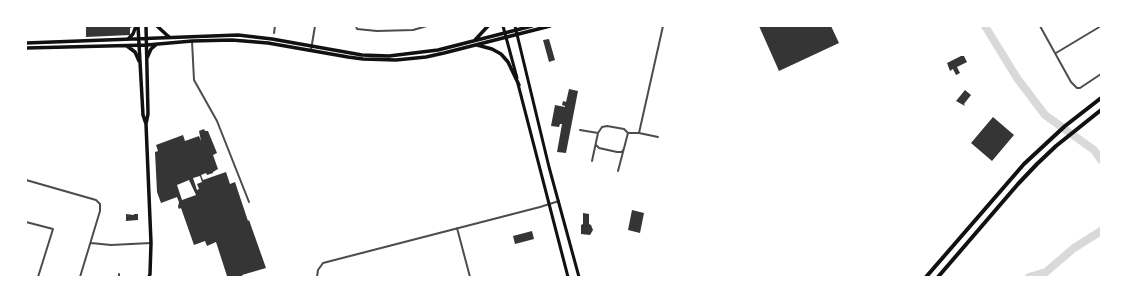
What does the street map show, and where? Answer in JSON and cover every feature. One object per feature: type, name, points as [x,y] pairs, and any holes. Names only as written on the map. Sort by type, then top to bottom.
[{"type":"highway","points":[[926,277],[1009,180],[1049,140],[1101,98]]},
{"type":"highway","points":[[938,277],[1018,184],[1056,146],[1101,110]]},
{"type":"main road","points":[[137,26],[143,115],[146,124]]},
{"type":"main road","points":[[128,39],[134,34],[137,26]]},
{"type":"main road","points":[[146,26],[148,114],[146,124],[151,243],[149,277]]},
{"type":"main road","points":[[157,26],[170,37]]},
{"type":"main road","points":[[474,41],[488,26]]},
{"type":"main road","points":[[503,26],[568,277]]},
{"type":"main road","points":[[26,48],[124,44],[147,45],[228,35],[248,36],[362,55],[389,56],[429,51],[505,33],[515,28],[532,26]]},
{"type":"main road","points":[[26,43],[170,37],[256,41],[364,59],[396,60],[426,57],[550,26]]},
{"type":"main road","points":[[515,28],[579,277]]},
{"type":"main road","points":[[146,61],[151,49],[160,43]]},
{"type":"main road","points":[[124,44],[136,52],[140,64]]},
{"type":"main road","points":[[476,45],[492,49],[501,54],[508,62],[519,84]]},
{"type":"street","points":[[274,33],[275,26]]},
{"type":"street","points":[[311,51],[315,26]]},
{"type":"street","points":[[356,26],[357,29],[377,31],[413,30],[427,26]]},
{"type":"street","points":[[639,133],[663,26]]},
{"type":"street","points":[[1040,26],[1071,82],[1077,88],[1080,88],[1101,74]]},
{"type":"street","points":[[1056,53],[1101,26]]},
{"type":"street","points":[[192,39],[194,80],[217,121],[249,202]]},
{"type":"street","points":[[592,160],[598,133],[602,127],[607,126],[624,129],[628,133],[639,133],[658,137]]},
{"type":"street","points":[[580,130],[598,133]]},
{"type":"street","points":[[618,171],[628,133]]},
{"type":"street","points":[[596,145],[599,148],[617,152],[622,152],[624,149]]},
{"type":"street","points":[[26,180],[96,200],[100,204],[100,211],[80,277]]},
{"type":"street","points":[[317,277],[318,270],[323,262],[559,201]]},
{"type":"street","points":[[26,222],[53,229],[38,277]]},
{"type":"street","points":[[457,228],[470,277]]},
{"type":"street","points":[[91,243],[111,245],[151,243]]},
{"type":"building","points":[[86,26],[135,26],[130,28],[130,35],[86,37]]},
{"type":"building","points":[[759,26],[831,26],[839,43],[779,71]]},
{"type":"building","points":[[549,39],[555,60],[549,62],[543,40]]},
{"type":"building","points":[[964,56],[967,62],[957,67],[960,73],[956,75],[953,69],[950,71],[947,63]]},
{"type":"building","points":[[569,89],[578,91],[566,153],[557,152],[562,124],[560,124],[559,127],[551,126],[555,105],[565,107],[562,105],[563,101],[566,102]]},
{"type":"building","points":[[965,90],[971,95],[964,104],[965,106],[956,101]]},
{"type":"building","points":[[993,117],[1014,135],[992,161],[971,143]]},
{"type":"building","points":[[204,129],[205,131],[208,131],[217,153],[213,155],[218,169],[213,173],[201,175],[203,180],[226,172],[230,184],[235,182],[266,268],[242,275],[243,277],[227,276],[216,242],[207,246],[205,241],[194,245],[181,208],[179,209],[178,207],[179,202],[177,197],[161,203],[157,192],[155,152],[158,151],[156,145],[183,135],[185,141],[199,136],[201,141],[199,131]],"holes":[[[200,176],[202,182],[197,184],[199,189],[197,190],[193,178]],[[189,180],[196,195],[182,200],[177,185]]]},
{"type":"building","points":[[632,210],[644,213],[640,233],[628,230]]},
{"type":"building","points":[[583,213],[589,214],[589,224],[593,230],[590,235],[581,234]]},
{"type":"building","points":[[126,214],[138,214],[138,220],[126,221]]},
{"type":"building","points":[[532,231],[534,239],[515,244],[513,236]]},
{"type":"waterway","points":[[985,26],[1017,78],[1045,115],[1094,150],[1101,160]]},
{"type":"waterway","points":[[1029,277],[1046,272],[1074,248],[1101,231]]}]
